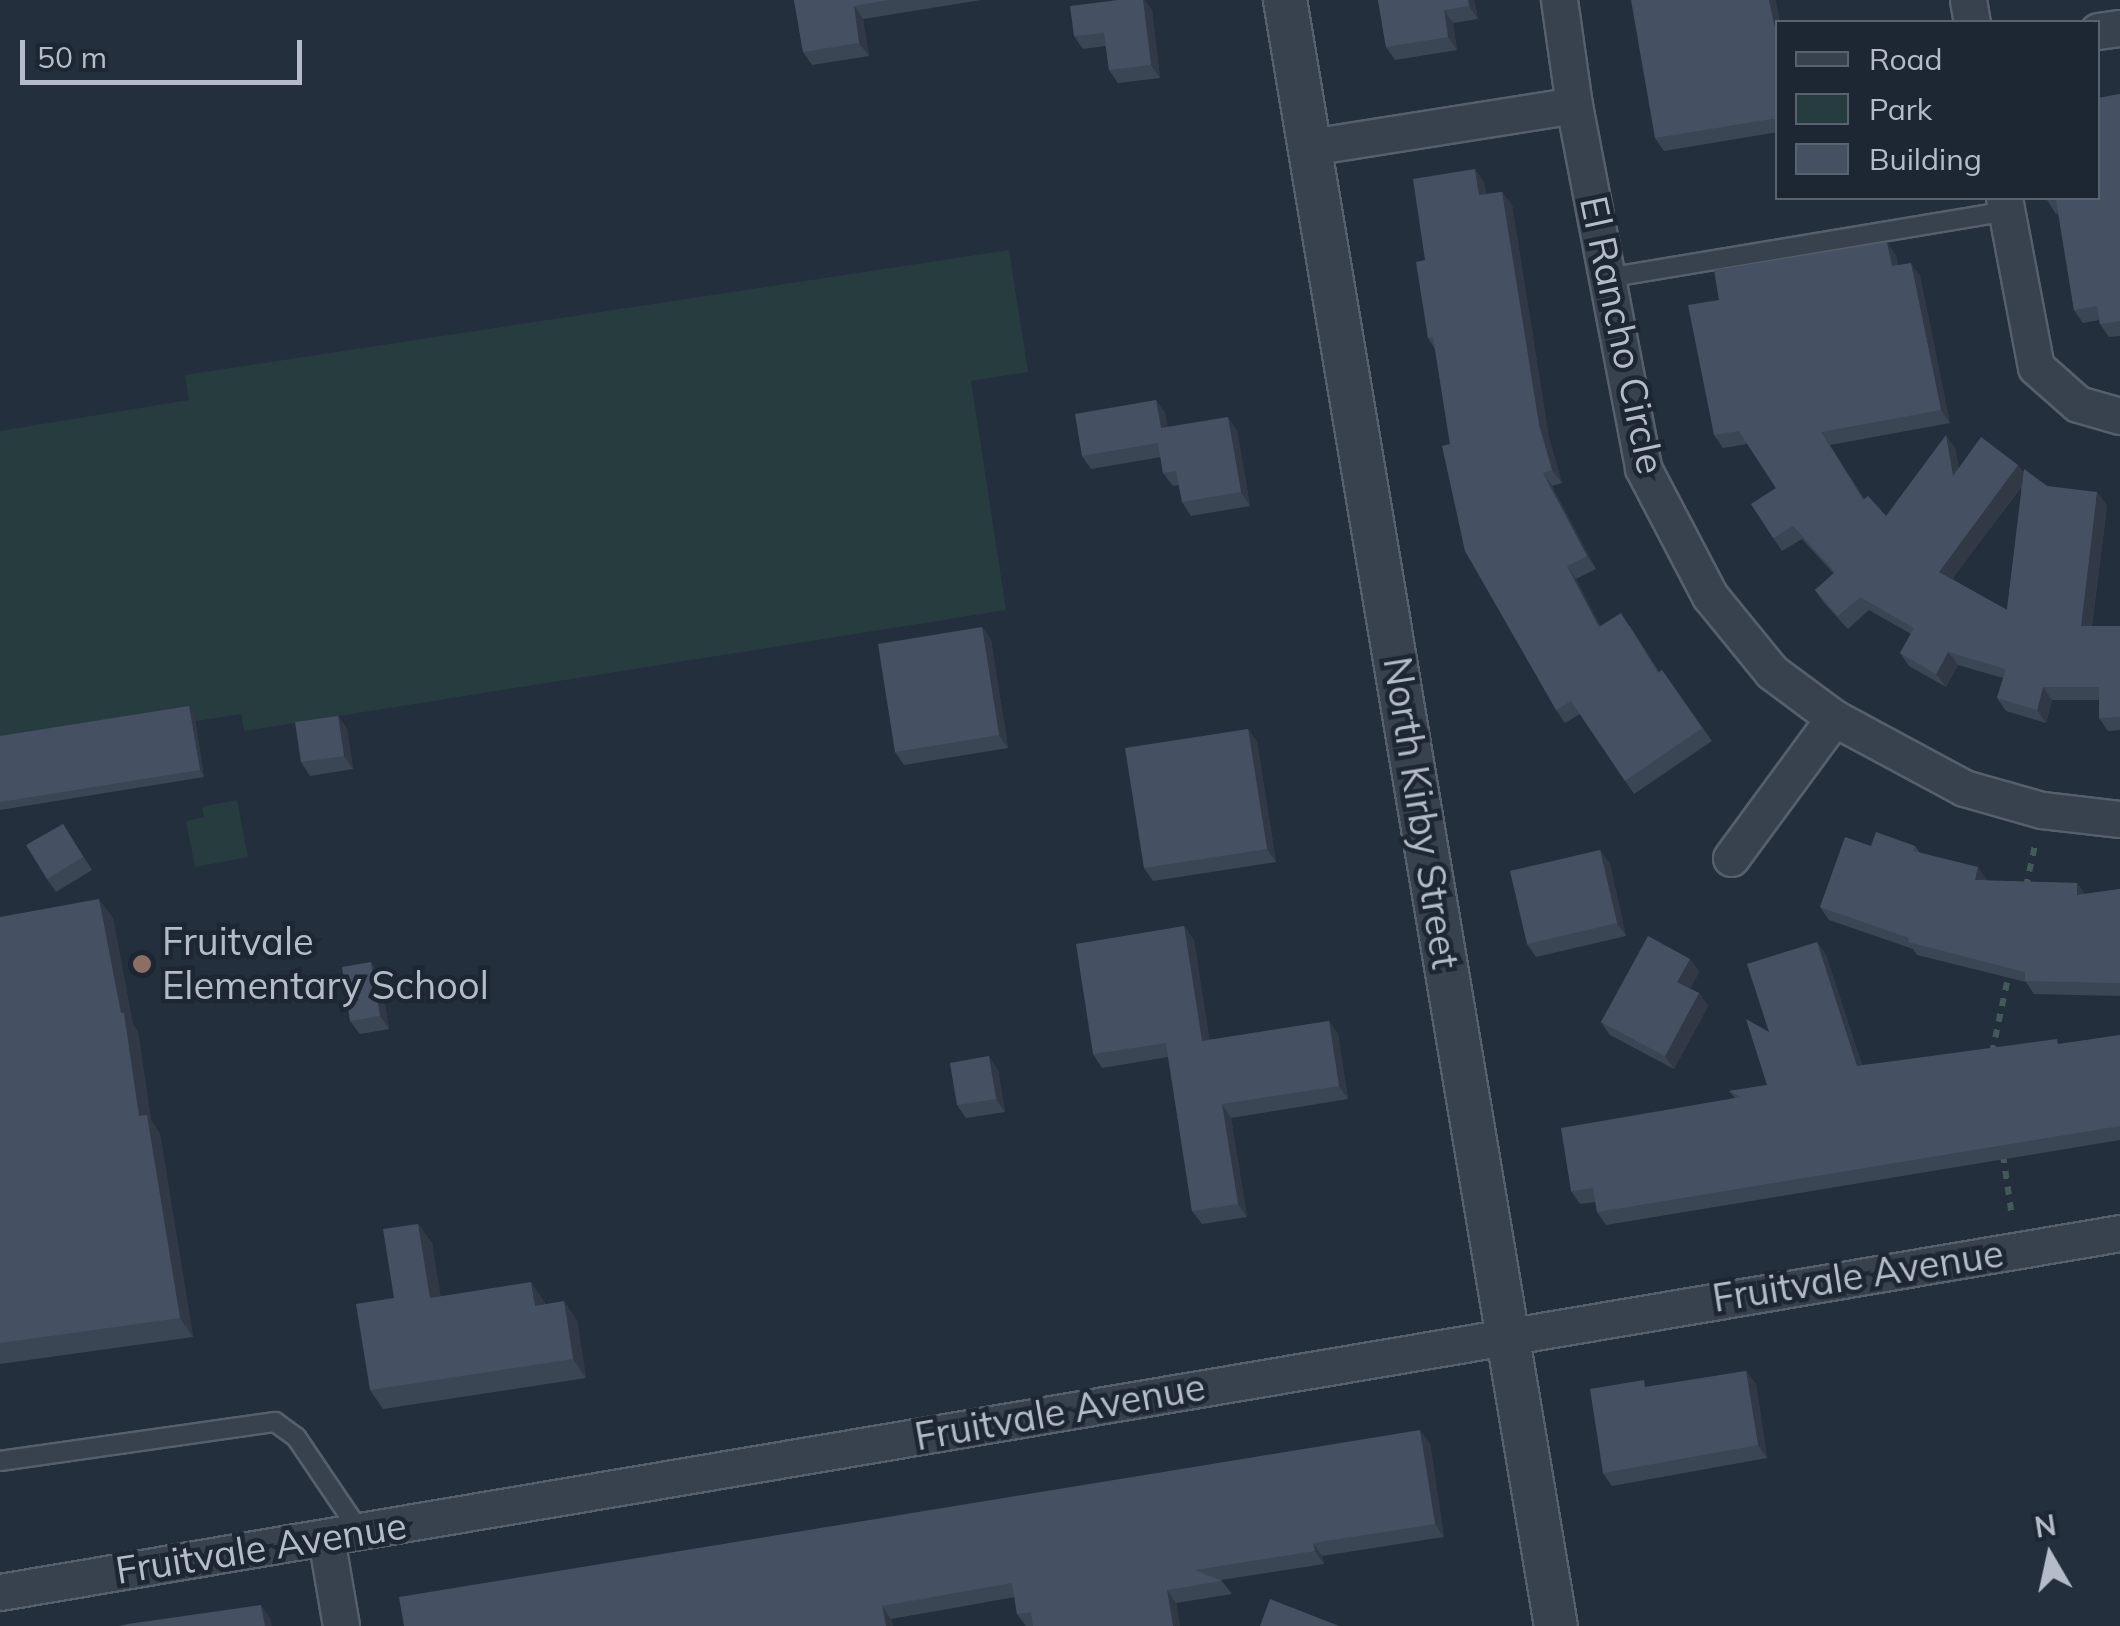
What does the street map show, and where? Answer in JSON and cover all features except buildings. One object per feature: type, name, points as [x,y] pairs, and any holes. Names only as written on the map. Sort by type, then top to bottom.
[{"type":"street","name":"North Kirby Street","points":[[1285,0],[1556,1626]]},
{"type":"street","name":"El Rancho Circle","points":[[1559,0],[1574,104],[1644,468],[1710,596],[1772,672],[1834,718],[1964,788],[2042,810],[2120,819]]},
{"type":"street","points":[[1310,146],[1574,104]]},
{"type":"street","points":[[2006,204],[2036,367],[2078,404],[2120,416]]},
{"type":"street","points":[[1730,858],[1834,718]]},
{"type":"street","name":"Fruitvale Avenue","points":[[0,1592],[2120,1233]]},
{"type":"street","points":[[341,1626],[343,1535]]},
{"type":"lane","points":[[1608,278],[2006,204]]},
{"type":"lane","points":[[0,1461],[276,1422],[296,1437],[343,1535]]},
{"type":"path","points":[[2024,896],[2042,810]]},
{"type":"path","points":[[1990,1063],[2009,971]]},
{"type":"path","points":[[2003,1152],[2012,1219]]},
{"type":"green space","points":[[1009,250],[1028,372],[971,381],[1006,610],[244,731],[241,714],[0,752],[0,431],[189,400],[185,375]]},
{"type":"green space","points":[[237,800],[248,857],[195,867],[186,821],[204,817],[202,807]]},
{"type":"place","name":"Fruitvale Elementary School","points":[[142,964]]}]
